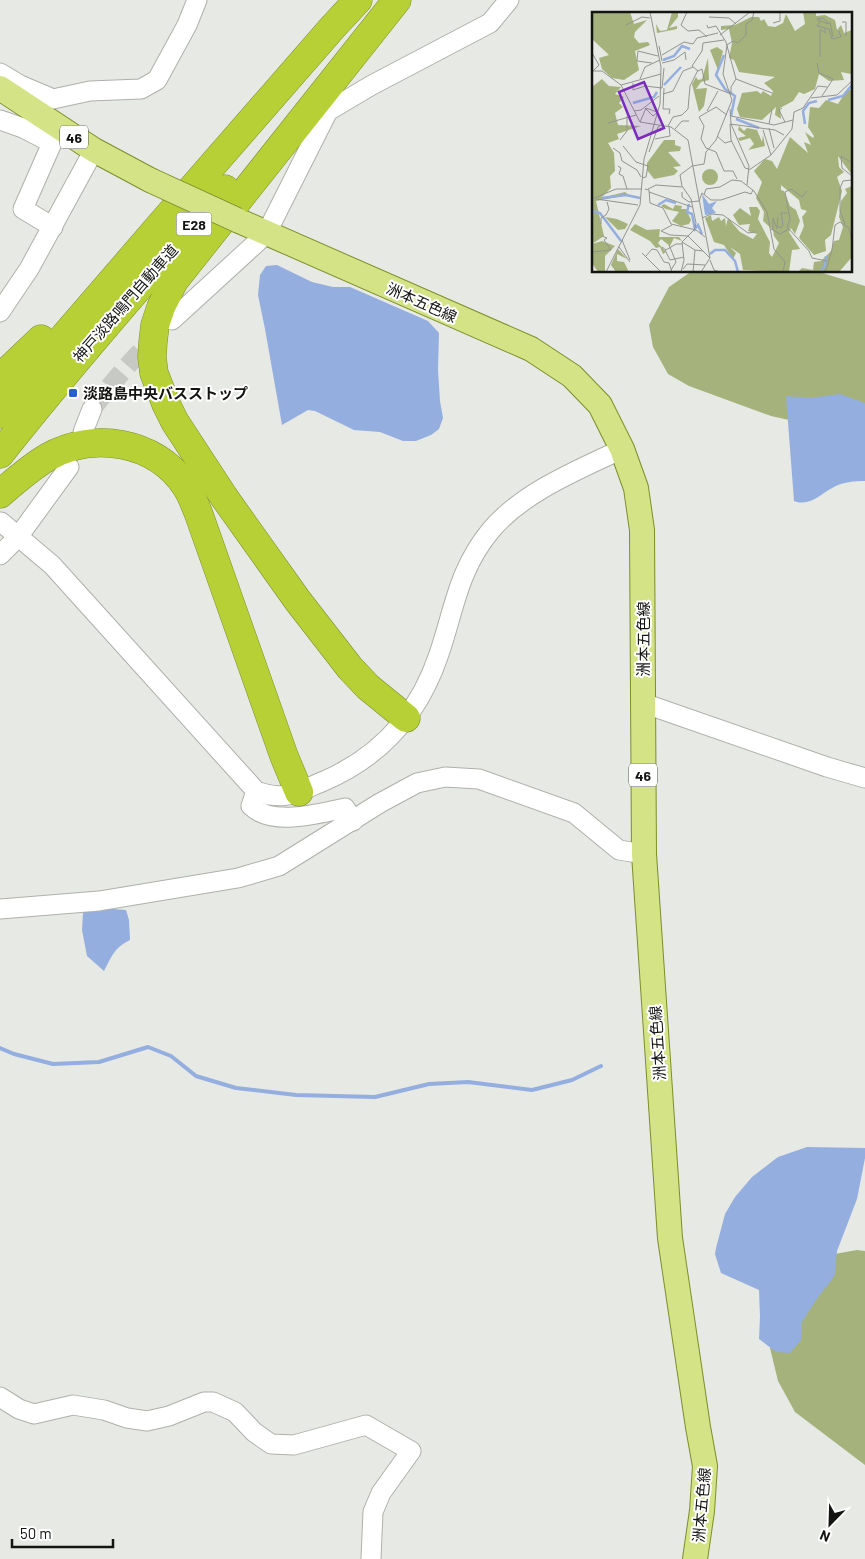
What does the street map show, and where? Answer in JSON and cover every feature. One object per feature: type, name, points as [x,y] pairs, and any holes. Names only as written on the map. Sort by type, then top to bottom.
[{"type":"highway","name":"神戸淡路鳴門自動車道","points":[[0,414],[29,377],[118,274],[358,0]]},
{"type":"highway","name":"神戸淡路鳴門自動車道","points":[[0,454],[134,291],[314,88],[396,0]]},
{"type":"highway","points":[[396,0],[174,281],[160,307],[155,325],[152,357],[154,373],[175,422],[224,497],[298,601],[350,668],[368,687],[406,718]]},
{"type":"highway","points":[[0,378],[56,324],[247,105],[282,70],[332,28]]},
{"type":"highway","points":[[0,494],[48,457],[68,448],[90,443],[108,442],[126,445],[145,452],[161,461],[174,472],[184,484],[198,512],[284,756],[299,792]]},
{"type":"main road","name":"洲本五色線","points":[[0,88],[56,136],[94,150],[150,180],[266,234],[531,349],[572,376],[600,405],[622,448],[636,488],[642,530],[644,854],[670,1238],[698,1427],[706,1466],[695,1559]]},
{"type":"street","points":[[0,73],[20,85],[54,98],[90,91],[141,89],[157,80],[187,26],[197,0]]},
{"type":"street","points":[[172,320],[266,234],[328,111],[372,85],[490,23],[509,0]]},
{"type":"street","points":[[0,120],[56,136],[23,209],[53,227]]},
{"type":"street","points":[[0,312],[29,269],[94,150]]},
{"type":"street","points":[[83,432],[92,409]]},
{"type":"street","points":[[1,522],[52,565],[256,791],[279,797],[299,792],[344,773],[382,745],[406,718],[424,691],[439,654],[454,599],[470,562],[492,528],[512,509],[532,495],[622,448]]},
{"type":"street","points":[[0,555],[18,537],[69,467]]},
{"type":"street","points":[[643,703],[827,767],[865,778]]},
{"type":"street","points":[[0,909],[99,901],[238,878],[278,866],[380,803],[417,783],[445,777],[479,779],[574,813],[619,850],[644,854]]},
{"type":"street","points":[[256,791],[251,806],[255,810],[272,816],[294,817],[345,808],[353,821]]},
{"type":"street","points":[[0,1397],[19,1409],[34,1414],[73,1405],[104,1410],[127,1418],[147,1421],[169,1416],[204,1402],[213,1402],[235,1412],[254,1432],[271,1444],[294,1445],[366,1425],[411,1451],[380,1493],[373,1512],[371,1559]]},
{"type":"green space","points":[[691,272],[819,272],[865,286],[865,435],[771,416],[689,386],[668,374],[653,347],[649,325],[669,287]]},
{"type":"green space","points":[[857,1250],[865,1251],[865,1465],[795,1412],[778,1381],[770,1348],[775,1310],[823,1256]]},
{"type":"water","points":[[277,265],[312,282],[333,287],[350,287],[428,321],[439,333],[438,370],[443,418],[439,429],[431,435],[416,441],[403,441],[380,432],[354,430],[315,411],[308,410],[282,425],[258,295],[260,275],[266,266]]},
{"type":"water","points":[[840,394],[865,403],[865,481],[841,484],[810,501],[794,501],[786,396],[811,398]]},
{"type":"water","points":[[87,907],[126,910],[129,920],[130,940],[117,949],[104,971],[87,956],[82,930],[83,913]]},
{"type":"water","points":[[807,1147],[865,1148],[865,1158],[857,1199],[837,1251],[835,1274],[802,1322],[801,1340],[790,1353],[776,1352],[759,1339],[759,1290],[721,1273],[715,1254],[725,1214],[735,1197],[752,1177],[778,1157]]},
{"type":"waterway","points":[[0,1048],[14,1054],[53,1064],[99,1062],[148,1047],[171,1056],[196,1076],[236,1088],[296,1095],[375,1097],[429,1084],[468,1082],[532,1090],[572,1080],[601,1066]]},
{"type":"tunnel","points":[[92,409],[123,371],[157,335]]},
{"type":"place","name":"淡路島中央バスストップ","points":[[73,393]]}]
